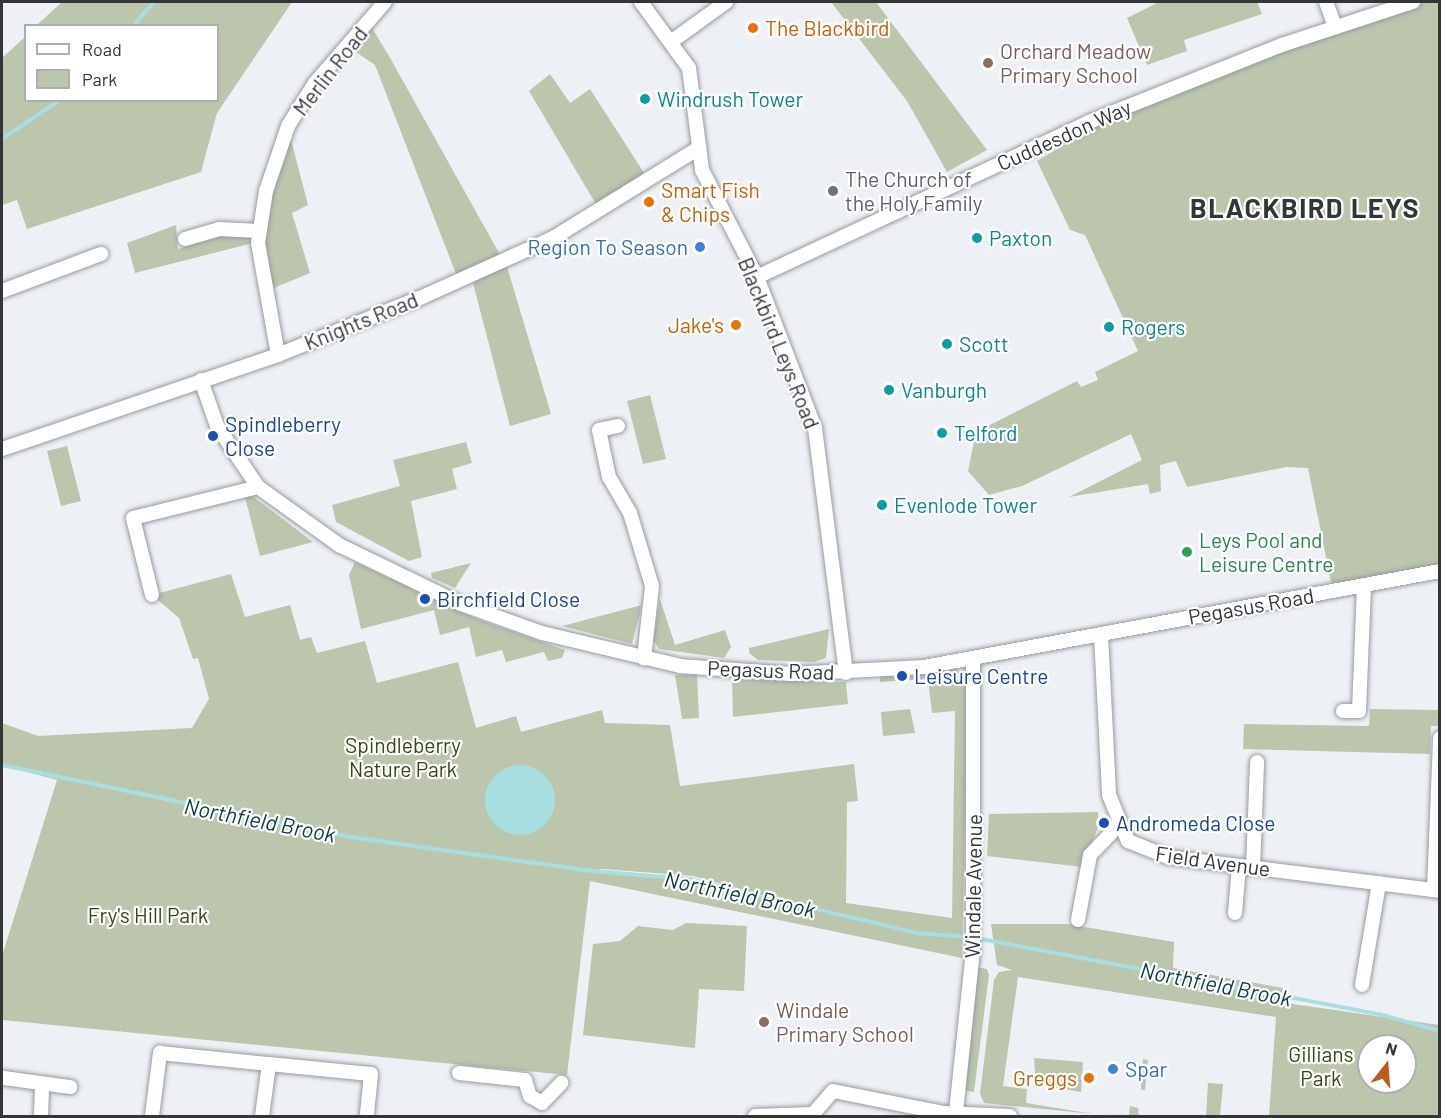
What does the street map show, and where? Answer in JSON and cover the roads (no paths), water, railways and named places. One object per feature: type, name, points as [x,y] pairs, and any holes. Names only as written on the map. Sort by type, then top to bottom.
[{"type":"street","name":"Merlin Road","points":[[278,355],[263,292],[259,231],[266,191],[288,126],[315,83],[385,2]]},
{"type":"street","name":"Blackbird Leys Road","points":[[641,2],[672,41],[693,80],[699,148],[712,195],[757,277],[815,428],[846,673]]},
{"type":"street","points":[[672,41],[726,2]]},
{"type":"street","points":[[1326,2],[1335,27]]},
{"type":"street","name":"Cuddesdon Way","points":[[757,277],[1089,122],[1335,27],[1413,2]]},
{"type":"street","name":"Knights Road","points":[[2,449],[278,355],[553,238],[699,148]]},
{"type":"street","points":[[185,239],[219,229],[259,231]]},
{"type":"street","points":[[2,291],[101,254]]},
{"type":"street","name":"Pegasus Road","points":[[201,380],[217,426],[258,487],[339,544],[452,599],[542,633],[644,659],[746,673],[846,673],[973,660],[1440,571]]},
{"type":"street","points":[[618,426],[599,430],[609,477],[630,513],[652,586],[644,659]]},
{"type":"street","points":[[152,595],[133,519],[258,487]]},
{"type":"street","points":[[1343,711],[1359,711],[1364,586]]},
{"type":"street","points":[[1078,920],[1090,855],[1118,826],[1109,795],[1101,635]]},
{"type":"street","name":"Windale Avenue","points":[[956,1112],[973,945],[973,660]]},
{"type":"street","points":[[1437,890],[1440,738]]},
{"type":"street","points":[[1235,913],[1246,867],[1257,762]]},
{"type":"street","name":"Field Avenue","points":[[1118,826],[1146,852],[1246,867],[1437,890]]},
{"type":"street","points":[[1362,985],[1379,883]]},
{"type":"street","points":[[152,1116],[160,1053],[370,1074],[367,1114]]},
{"type":"street","points":[[262,1116],[269,1064]]},
{"type":"street","points":[[459,1073],[525,1080],[530,1096],[541,1110],[561,1083]]},
{"type":"street","points":[[4,1078],[42,1086],[70,1087]]},
{"type":"street","points":[[41,1116],[42,1086]]},
{"type":"street","points":[[755,1116],[813,1114],[833,1091],[956,1112],[1010,1116]]},
{"type":"water","points":[[520,765],[533,768],[545,775],[552,787],[555,800],[552,813],[545,825],[533,832],[520,835],[507,832],[495,825],[488,813],[485,800],[488,787],[495,775],[507,768]]},
{"type":"waterway","points":[[135,24],[154,2]]},
{"type":"waterway","points":[[2,139],[57,102]]},
{"type":"waterway","name":"Northfield Brook","points":[[2,765],[350,837],[591,871],[689,879],[917,933],[968,937]]},
{"type":"waterway","name":"Northfield Brook","points":[[976,938],[1379,1014],[1440,1031]]},
{"type":"place","name":"The Blackbird","points":[[753,28]]},
{"type":"place","name":"Orchard Meadow Primary School","points":[[988,63]]},
{"type":"place","name":"Windrush Tower","points":[[645,99]]},
{"type":"place","name":"The Church of the Holy Family","points":[[833,191]]},
{"type":"place","name":"Smart Fish & Chips","points":[[649,202]]},
{"type":"place","name":"Paxton","points":[[977,238]]},
{"type":"place","name":"Region To Season","points":[[700,247]]},
{"type":"place","name":"Jake's","points":[[736,325]]},
{"type":"place","name":"Rogers","points":[[1109,327]]},
{"type":"place","name":"Scott","points":[[947,344]]},
{"type":"place","name":"Vanburgh","points":[[889,390]]},
{"type":"place","name":"Telford","points":[[942,433]]},
{"type":"place","name":"Spindleberry Close","points":[[213,436]]},
{"type":"place","name":"Evenlode Tower","points":[[882,505]]},
{"type":"place","name":"Leys Pool and Leisure Centre","points":[[1187,552]]},
{"type":"place","name":"Birchfield Close","points":[[425,599]]},
{"type":"place","name":"Leisure Centre","points":[[902,676]]},
{"type":"place","name":"Andromeda Close","points":[[1104,823]]},
{"type":"place","name":"Windale Primary School","points":[[764,1022]]},
{"type":"place","name":"Spar","points":[[1113,1069]]},
{"type":"place","name":"Greggs","points":[[1089,1078]]},
{"type":"district","name":"BLACKBIRD LEYS","points":[[1305,208]]},
{"type":"park label","name":"Spindleberry Nature Park","points":[[403,757]]},
{"type":"park label","name":"Fry's Hill Park","points":[[148,915]]},
{"type":"park label","name":"Gillians Park","points":[[1321,1066]]}]
